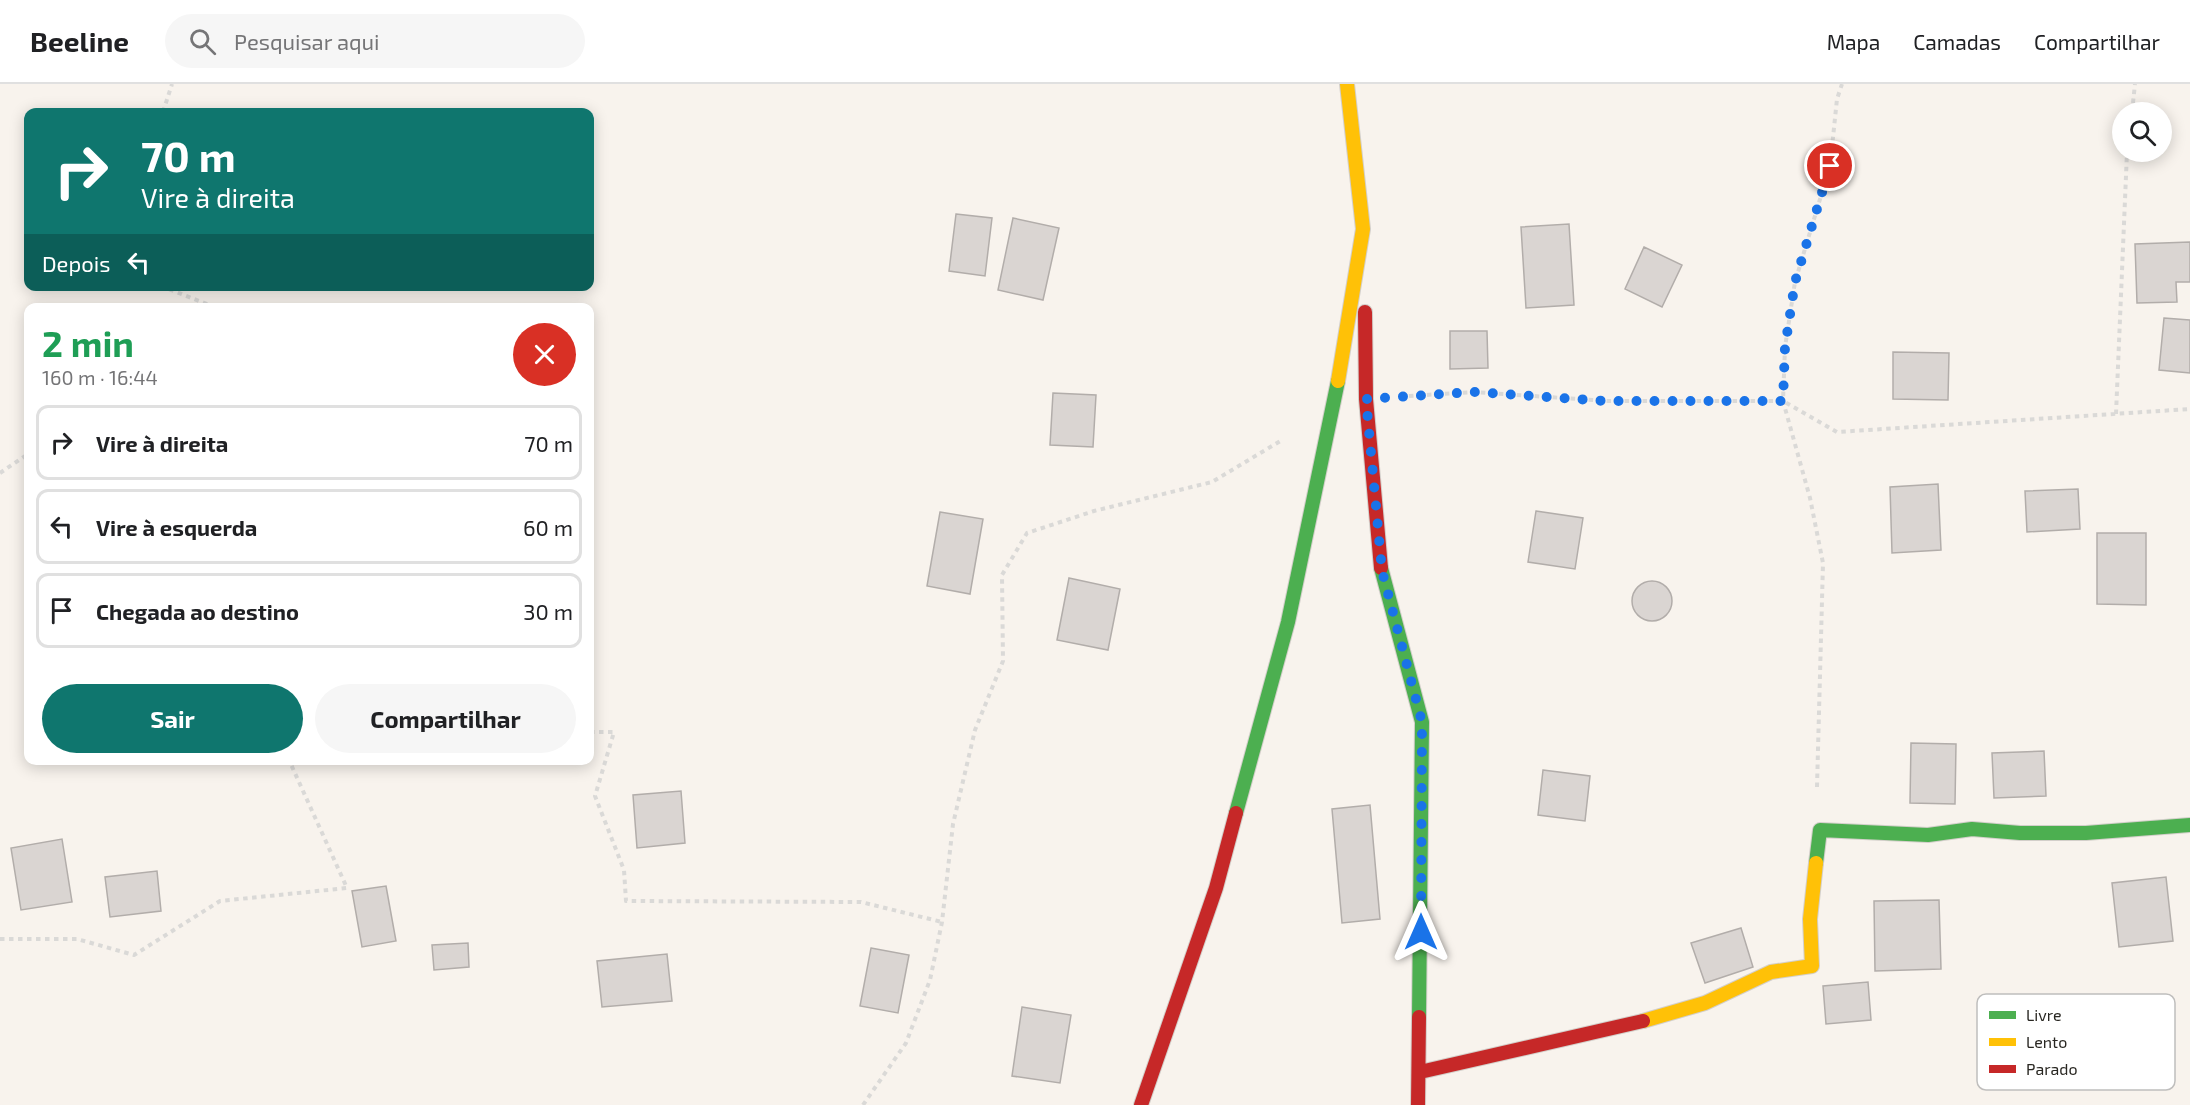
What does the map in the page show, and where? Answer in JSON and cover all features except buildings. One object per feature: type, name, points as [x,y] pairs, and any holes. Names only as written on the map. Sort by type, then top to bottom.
[{"type":"street","points":[[1347,84],[1363,230],[1366,399],[1382,571],[1422,722],[1418,1105]]},
{"type":"street","points":[[1141,1105],[1216,888],[1288,622],[1334,408],[1363,230]]},
{"type":"street","points":[[1420,1072],[1628,1025],[1705,1003],[1771,972],[1812,966],[1810,919],[1820,830],[1928,836],[1972,829],[2086,834],[2190,825]]},
{"type":"path","points":[[164,108],[172,84]]},
{"type":"path","points":[[1820,830],[1817,772],[1822,563],[1810,498],[1783,401],[1785,347],[1795,282],[1830,166],[1837,99],[1842,84]]},
{"type":"path","points":[[2133,102],[2135,84]]},
{"type":"path","points":[[2116,414],[2127,162]]},
{"type":"path","points":[[174,291],[204,303]]},
{"type":"path","points":[[1366,399],[1474,392],[1606,401],[1783,401],[1838,432],[2190,409]]},
{"type":"path","points":[[863,1105],[906,1043],[930,980],[942,922],[953,824],[975,730],[1003,661],[1002,575],[1027,533],[1095,511],[1212,482],[1283,440]]},
{"type":"path","points":[[0,473],[24,457]]},
{"type":"path","points":[[594,732],[614,732],[595,795],[624,870],[626,901],[861,902],[942,922]]},
{"type":"path","points":[[0,939],[77,939],[134,955],[220,901],[347,888],[291,765]]},
{"type":"traffic: fast","points":[[1236,813],[1288,622],[1338,381]]},
{"type":"traffic: fast","points":[[1381,568],[1422,722],[1419,1017]]},
{"type":"traffic: fast","points":[[1816,863],[1820,830],[1928,835],[1972,829],[2020,833],[2086,833],[2190,825]]},
{"type":"traffic: slow","points":[[1338,381],[1363,229],[1347,84]]},
{"type":"traffic: slow","points":[[1643,1021],[1705,1003],[1771,972],[1812,966],[1810,919],[1816,863]]},
{"type":"traffic: jam","points":[[1365,312],[1366,399],[1381,568]]},
{"type":"traffic: jam","points":[[1141,1105],[1216,888],[1236,813]]},
{"type":"traffic: jam","points":[[1418,1105],[1419,1017]]},
{"type":"traffic: jam","points":[[1420,1072],[1643,1021]]},
{"type":"route","points":[[1421,932],[1422,722],[1382,571],[1366,399],[1474,392],[1606,401],[1783,401],[1785,347],[1795,282],[1830,166]]}]
